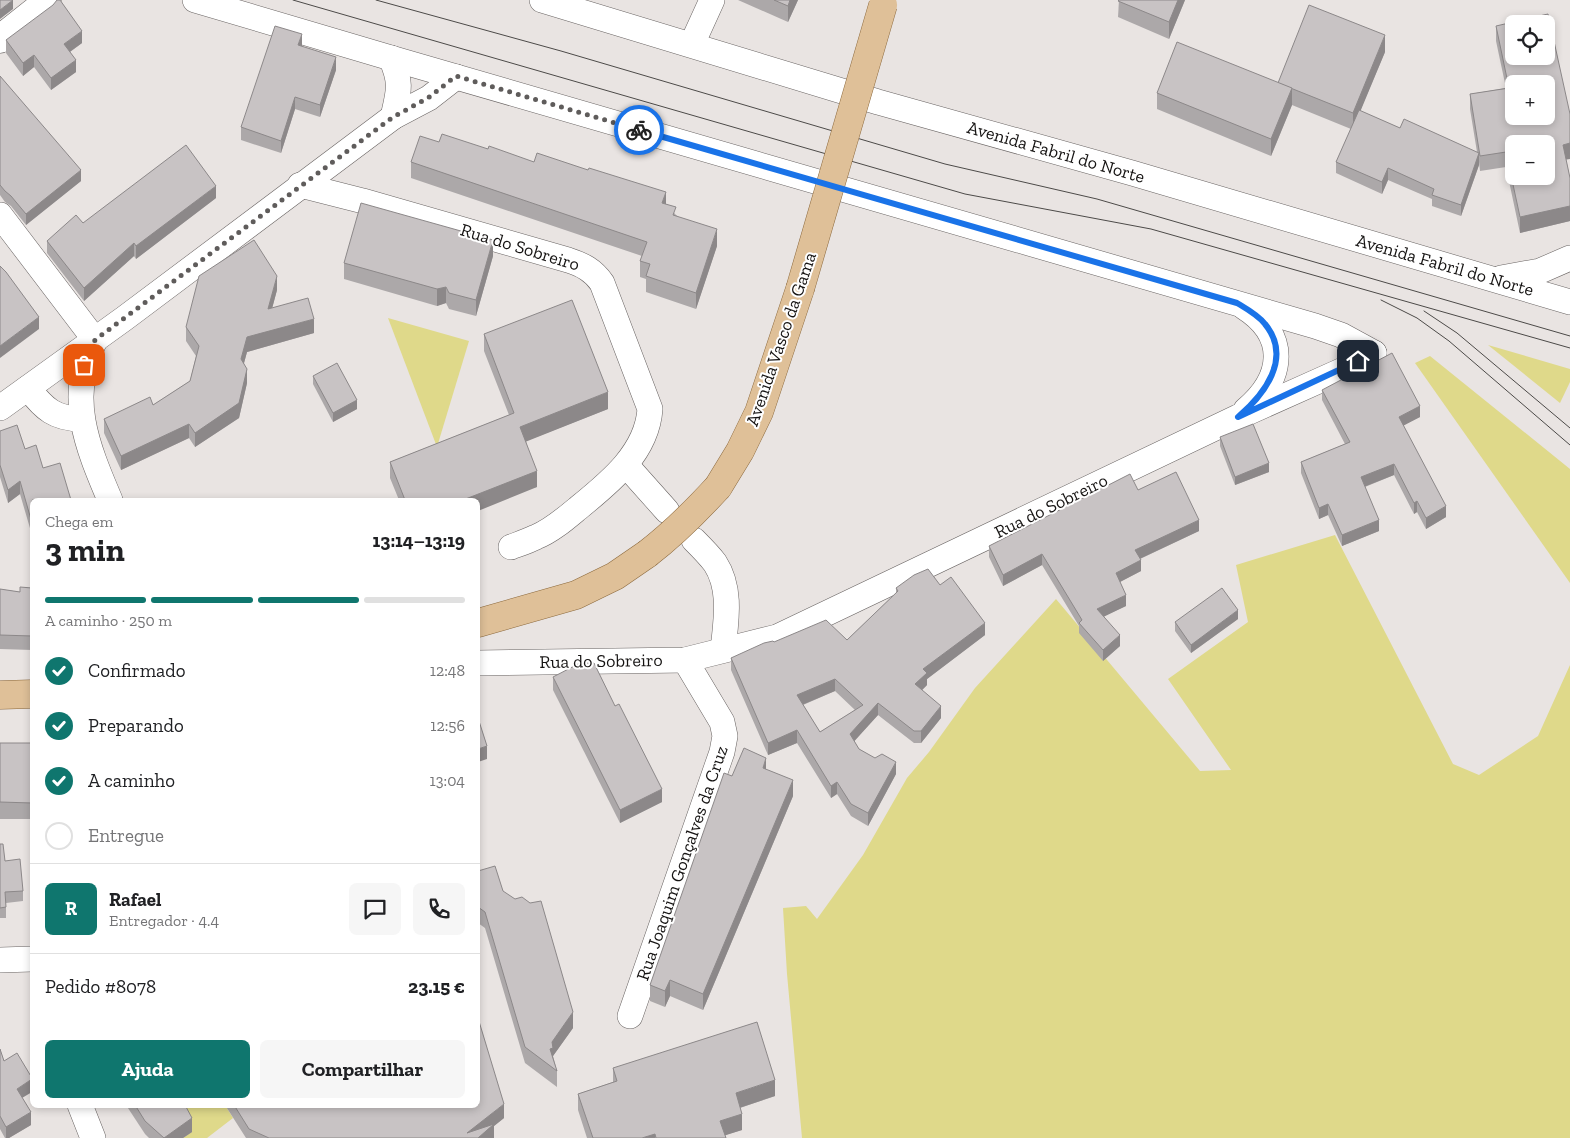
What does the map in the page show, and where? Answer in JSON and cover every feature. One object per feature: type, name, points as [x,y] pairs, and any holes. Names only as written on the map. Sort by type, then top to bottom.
[{"type":"main road","name":"Avenida Vasco da Gama","points":[[480,622],[576,595],[615,576],[666,539],[718,487],[740,451],[759,412],[800,289],[884,3]]},
{"type":"main road","points":[[0,695],[30,694]]},
{"type":"street","points":[[0,38],[47,0]]},
{"type":"street","points":[[195,0],[1237,303],[1252,312],[1265,324],[1274,338],[1276,350],[1275,367],[1269,383],[1260,396],[1238,417]]},
{"type":"street","name":"Avenida Fabril do Norte","points":[[542,0],[878,102],[1122,170],[1570,302]]},
{"type":"street","points":[[692,44],[712,0]]},
{"type":"street","points":[[391,58],[397,72],[399,88],[393,117]]},
{"type":"street","points":[[0,408],[95,340],[393,117],[428,98],[456,76]]},
{"type":"street","name":"Rua do Sobreiro","points":[[300,185],[568,260],[583,265],[595,274],[602,283],[650,409],[649,422],[626,465],[606,485],[560,523],[538,537],[511,547]]},
{"type":"street","points":[[0,215],[95,340]]},
{"type":"street","points":[[1496,279],[1540,271],[1570,258]]},
{"type":"street","name":"Rua do Sobreiro","points":[[480,663],[685,660],[777,637],[1238,417],[1343,370],[1374,353],[1341,335],[1237,303]]},
{"type":"street","points":[[95,340],[87,355],[82,374],[80,391],[82,419],[99,475],[109,498]]},
{"type":"street","points":[[28,388],[47,410],[60,416],[82,419]]},
{"type":"street","points":[[626,465],[667,511]]},
{"type":"street","points":[[694,540],[715,562],[723,583],[727,604],[723,650]]},
{"type":"street","name":"Rua Joaquim Gonçalves da Cruz","points":[[630,1016],[722,752],[725,736],[722,722],[685,660]]},
{"type":"street","points":[[0,960],[30,960]]},
{"type":"street","points":[[81,1108],[93,1138]]},
{"type":"shaded area","points":[[388,318],[469,341],[437,447]]},
{"type":"shaded area","points":[[1488,345],[1570,369],[1570,382],[1560,403]]},
{"type":"shaded area","points":[[1430,356],[1570,469],[1570,583],[1415,363]]},
{"type":"shaded area","points":[[1335,535],[1453,764],[1479,775],[1538,736],[1570,665],[1570,1138],[802,1138],[783,908],[806,906],[817,919],[863,855],[907,778],[929,752],[975,688],[1056,599],[1200,771],[1231,770],[1168,679],[1248,622],[1236,565]]},
{"type":"shaded area","points":[[186,1108],[227,1108],[233,1118],[207,1138],[183,1138],[191,1132]]},
{"type":"building","points":[[0,0],[13,0],[0,10]]},
{"type":"building","points":[[57,0],[60,0],[82,31],[64,44],[76,60],[51,78],[34,55],[23,63],[6,40]]},
{"type":"building","points":[[774,0],[790,0],[788,6]]},
{"type":"building","points":[[1119,0],[1178,0],[1169,22]]},
{"type":"building","points":[[1309,5],[1385,35],[1353,113],[1278,83]]},
{"type":"building","points":[[1505,24],[1505,65],[1555,65],[1555,46],[1570,114],[1570,143],[1563,145],[1570,178],[1570,206],[1520,217],[1513,185],[1555,185],[1555,135],[1505,135],[1505,152],[1480,156],[1470,94],[1505,89],[1505,125],[1555,125],[1555,75],[1506,75],[1496,26]]},
{"type":"building","points":[[275,26],[302,34],[298,45],[336,57],[320,105],[295,97],[281,141],[241,127]]},
{"type":"building","points":[[1177,42],[1292,88],[1271,139],[1157,93]]},
{"type":"building","points":[[0,76],[81,170],[26,214],[0,185]]},
{"type":"building","points":[[1359,110],[1400,128],[1404,119],[1479,153],[1461,205],[1432,195],[1434,189],[1388,168],[1382,182],[1336,162]]},
{"type":"building","points":[[442,134],[488,149],[489,146],[534,162],[537,153],[588,170],[589,168],[666,192],[662,203],[676,207],[673,215],[717,229],[696,293],[646,276],[650,264],[640,261],[647,242],[411,162],[420,136],[439,142]]},
{"type":"building","points":[[186,145],[216,186],[136,246],[134,243],[84,288],[47,241],[76,215],[83,223]]},
{"type":"building","points":[[361,203],[493,240],[476,300],[449,293],[446,287],[437,289],[344,263]]},
{"type":"building","points":[[254,240],[277,276],[268,309],[308,298],[314,319],[247,337],[241,359],[247,369],[239,403],[195,433],[189,424],[121,456],[104,419],[150,397],[153,405],[190,381],[199,346],[186,327],[199,276]]},
{"type":"building","points":[[0,266],[39,317],[0,346]]},
{"type":"building","points":[[572,300],[608,392],[520,427],[537,471],[468,498],[404,498],[390,462],[514,413],[484,334]]},
{"type":"building","points":[[1392,353],[1420,406],[1399,417],[1446,506],[1426,518],[1417,501],[1414,503],[1394,464],[1361,477],[1379,520],[1342,535],[1328,504],[1319,508],[1301,462],[1350,442],[1322,390]]},
{"type":"building","points":[[337,363],[357,400],[333,413],[313,376]]},
{"type":"building","points":[[1253,424],[1269,463],[1235,477],[1220,437]]},
{"type":"building","points":[[17,425],[25,449],[36,445],[43,468],[60,463],[70,498],[30,498],[30,516],[20,481],[8,490],[0,465],[0,431]]},
{"type":"building","points":[[1176,472],[1199,520],[1135,550],[1141,560],[1116,573],[1126,595],[1097,609],[1120,635],[1103,650],[1079,623],[1082,620],[1042,554],[1003,575],[989,546],[1130,474],[1138,490]]},
{"type":"building","points":[[928,569],[940,585],[951,577],[985,623],[923,669],[927,673],[915,684],[941,706],[921,731],[914,731],[878,703],[850,734],[859,749],[875,758],[882,754],[896,762],[868,813],[851,804],[837,782],[831,786],[797,730],[768,743],[731,658],[764,643],[774,642],[826,620],[847,640],[898,591],[896,588],[914,575]],"holes":[[[835,679],[863,705],[820,732],[797,695]]]},
{"type":"building","points":[[20,587],[30,588],[30,636],[0,635],[0,589],[20,592]]},
{"type":"building","points":[[1222,588],[1238,610],[1191,645],[1175,622]]},
{"type":"building","points":[[580,663],[594,663],[615,706],[619,704],[662,789],[620,810],[553,677]]},
{"type":"building","points":[[480,724],[487,746],[480,748]]},
{"type":"building","points":[[0,743],[30,743],[30,803],[0,802]]},
{"type":"building","points":[[744,748],[766,758],[763,768],[793,780],[703,994],[670,980],[665,991],[650,985],[724,773],[732,776]]},
{"type":"building","points":[[0,844],[3,844],[5,861],[20,859],[23,891],[5,892],[6,907],[0,908]]},
{"type":"building","points":[[495,866],[503,891],[515,899],[522,897],[530,903],[541,901],[573,1012],[552,1042],[553,1048],[550,1049],[557,1071],[525,1047],[485,912],[480,908],[480,870]]},
{"type":"building","points":[[757,1022],[775,1080],[736,1093],[742,1114],[720,1121],[726,1138],[656,1138],[655,1134],[642,1138],[593,1138],[578,1094],[617,1081],[613,1068]]},
{"type":"building","points":[[480,1025],[504,1104],[467,1133],[494,1124],[478,1138],[269,1138],[249,1129],[236,1108],[480,1108]]},
{"type":"building","points":[[0,1049],[4,1061],[17,1053],[30,1075],[30,1080],[17,1089],[31,1112],[6,1127],[0,1116]]},
{"type":"building","points":[[137,1108],[187,1108],[192,1118],[164,1138],[145,1121]]},
{"type":"tram line","points":[[293,0],[965,194],[1151,229],[1570,348]]},
{"type":"tram line","points":[[376,0],[561,51],[945,164],[1097,199],[1570,336]]},
{"type":"tram line","points":[[1381,300],[1417,318],[1449,341],[1570,445]]},
{"type":"tram line","points":[[1424,311],[1457,333],[1570,428]]},
{"type":"way so far","points":[[84,365],[95,340],[300,185],[393,117],[428,98],[456,76],[639,130]]},
{"type":"route","points":[[639,130],[1237,303],[1252,312],[1265,324],[1274,338],[1276,350],[1275,367],[1269,383],[1250,407],[1238,417],[1343,370],[1358,361]]}]
